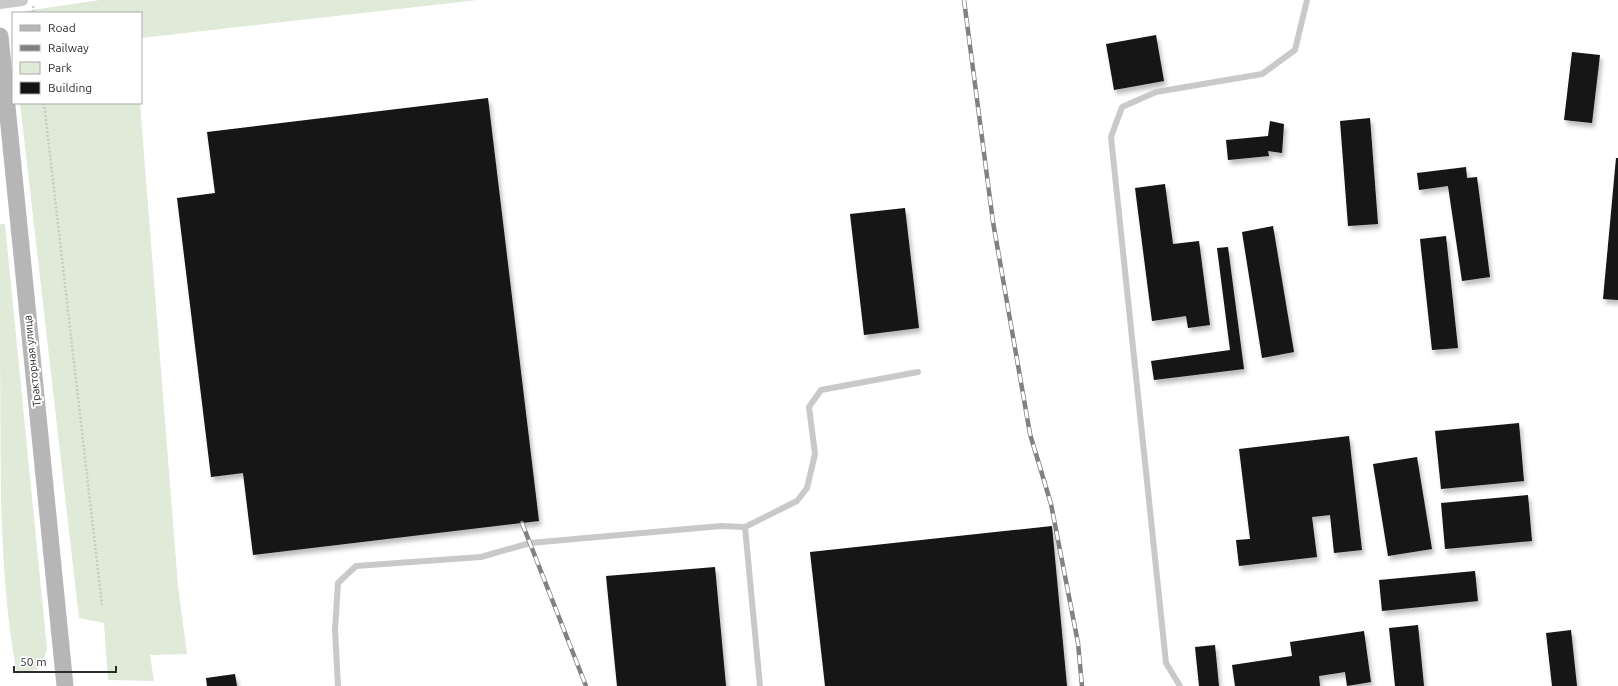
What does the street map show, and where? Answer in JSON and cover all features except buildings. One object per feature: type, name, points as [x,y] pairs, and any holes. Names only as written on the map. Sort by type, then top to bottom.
[{"type":"street","points":[[0,3],[22,0]]},
{"type":"street","name":"Тракторная улица","points":[[0,36],[65,686]]},
{"type":"lane","points":[[1180,686],[1166,663],[1111,137],[1122,107],[1156,92],[1262,74],[1295,50],[1307,0]]},
{"type":"lane","points":[[338,686],[334,630],[338,583],[356,566],[481,557],[530,543],[721,526],[745,527],[798,501],[807,488],[815,454],[809,407],[821,390],[918,372]]},
{"type":"lane","points":[[745,527],[760,686]]},
{"type":"path","points":[[44,104],[102,605]]},
{"type":"green space","points":[[100,0],[478,0],[142,38],[142,12],[25,11]]},
{"type":"green space","points":[[20,104],[140,104],[178,586],[187,654],[150,655],[154,681],[108,680],[104,623],[79,618]]},
{"type":"green space","points":[[0,224],[5,224],[47,649],[42,666],[36,670],[17,674],[13,653],[4,567],[1,502]]},
{"type":"railway","points":[[964,0],[993,222],[1030,434],[1051,504],[1078,643],[1082,686]]},
{"type":"railway","points":[[522,523],[586,686]]}]
